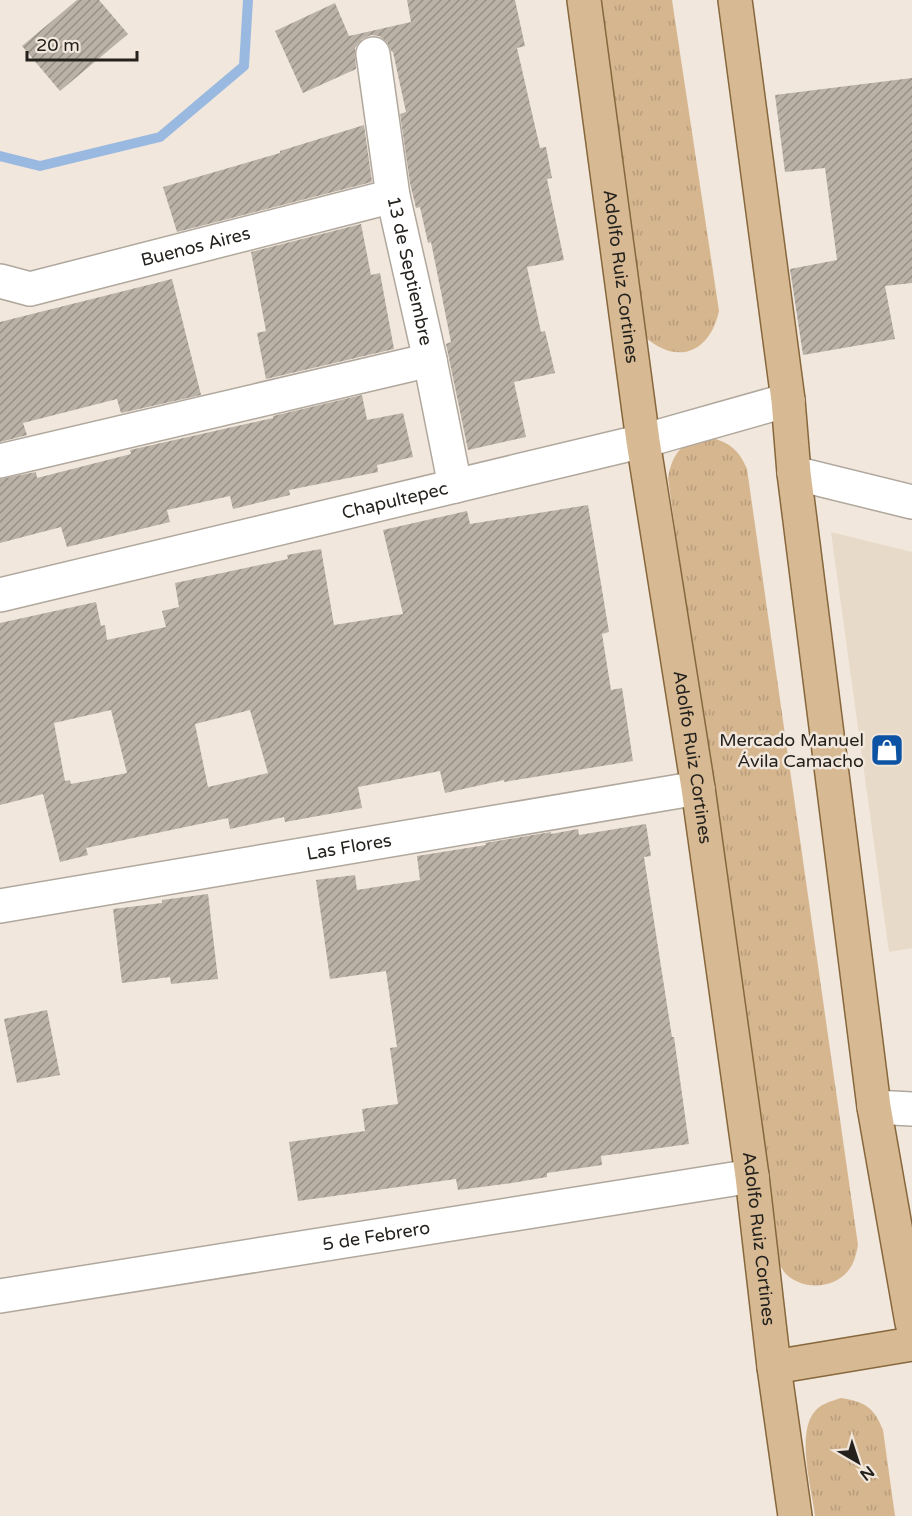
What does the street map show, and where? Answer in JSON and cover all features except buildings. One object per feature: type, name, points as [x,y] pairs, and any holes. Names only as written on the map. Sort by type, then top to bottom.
[{"type":"main road","name":"Adolfo Ruiz Cortines","points":[[584,0],[643,441],[698,788],[752,1176],[774,1367],[795,1516]]},
{"type":"main road","points":[[735,0],[788,400],[794,473],[874,1107],[912,1323]]},
{"type":"main road","points":[[774,1367],[912,1344]]},
{"type":"street","name":"13 de Septiembre","points":[[373,54],[393,196],[430,360],[455,486]]},
{"type":"street","name":"Buenos Aires","points":[[0,280],[30,289],[393,196]]},
{"type":"street","points":[[0,461],[430,360]]},
{"type":"street","name":"Chapultepec","points":[[0,595],[643,441],[788,400]]},
{"type":"street","points":[[794,473],[912,502]]},
{"type":"street","name":"Las Flores","points":[[0,906],[698,788]]},
{"type":"street","points":[[874,1107],[912,1109]]},
{"type":"street","name":"5 de Febrero","points":[[0,1296],[752,1176]]},
{"type":"shaded area","name":"Mercado Manuel Ávila Camacho","points":[[831,532],[912,552],[912,948],[889,952]]},
{"type":"green space","points":[[591,0],[672,0],[719,311],[715,325],[708,336],[700,345],[691,350],[669,351],[645,337]]},
{"type":"green space","points":[[705,437],[726,443],[736,451],[747,469],[858,1245],[856,1256],[848,1271],[834,1282],[816,1286],[799,1283],[792,1279],[784,1271],[776,1256],[668,478],[672,462],[679,451],[689,443]]},
{"type":"green space","points":[[841,1398],[856,1401],[868,1407],[880,1422],[895,1516],[815,1516],[807,1461],[807,1432],[810,1419],[816,1410]]},
{"type":"waterway","points":[[0,156],[40,166],[160,137],[244,66],[248,0]]},
{"type":"place","name":"Mercado Manuel Ávila Camacho","points":[[887,750]]}]
